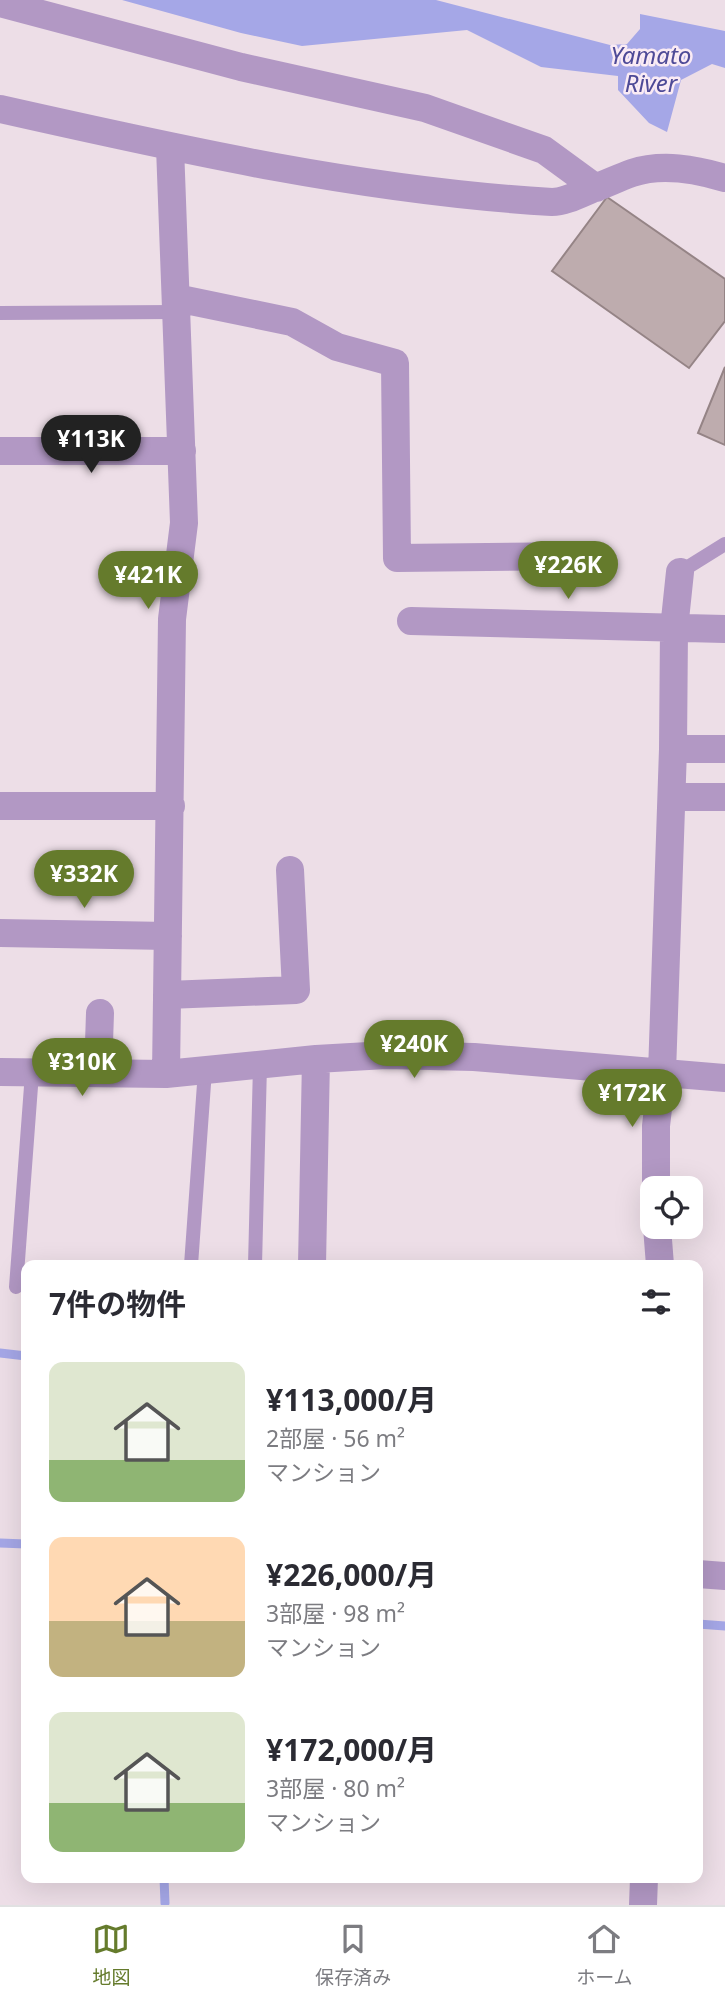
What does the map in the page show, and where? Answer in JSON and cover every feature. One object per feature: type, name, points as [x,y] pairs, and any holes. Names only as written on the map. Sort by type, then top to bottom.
[{"type":"street","points":[[0,3],[241,67],[425,108],[544,150],[596,188]]},
{"type":"street","points":[[0,109],[170,148],[339,179],[456,194],[557,202],[633,173],[660,168],[702,171],[725,178]]},
{"type":"street","points":[[166,1074],[172,620],[184,523],[170,148]]},
{"type":"street","points":[[176,305],[292,323],[337,347],[395,363],[397,558],[588,556]]},
{"type":"street","points":[[0,451],[181,451]]},
{"type":"street","points":[[656,1176],[656,1126],[662,1073],[672,797],[674,629],[680,572]]},
{"type":"street","points":[[411,621],[725,629]]},
{"type":"street","points":[[673,749],[725,749]]},
{"type":"street","points":[[672,797],[725,797]]},
{"type":"street","points":[[0,806],[171,806]]},
{"type":"street","points":[[167,995],[296,990],[290,870]]},
{"type":"street","points":[[0,933],[168,936]]},
{"type":"street","points":[[98,1073],[100,1013]]},
{"type":"street","points":[[0,1072],[166,1074],[386,1055],[474,1057],[725,1078]]},
{"type":"street","points":[[312,1260],[316,1059]]},
{"type":"street","points":[[658,1239],[660,1260]]},
{"type":"street","points":[[703,1574],[725,1576]]},
{"type":"street","points":[[643,1905],[644,1883]]},
{"type":"lane","points":[[0,313],[176,305]]},
{"type":"lane","points":[[680,572],[725,544]]},
{"type":"lane","points":[[255,1260],[260,1065]]},
{"type":"lane","points":[[191,1260],[205,1070]]},
{"type":"lane","points":[[16,1287],[32,1073]]},
{"type":"water","name":"Yamato River","points":[[122,0],[436,0],[610,45],[627,44],[640,29],[640,14],[725,31],[725,68],[712,64],[681,80],[667,132],[649,123],[618,90],[618,76],[541,67],[467,30],[302,46],[241,33]]},
{"type":"building","points":[[607,197],[725,279],[725,321],[689,368],[552,271]]},
{"type":"building","points":[[725,367],[725,445],[698,433]]},
{"type":"waterway","points":[[0,1353],[21,1355]]},
{"type":"waterway","points":[[0,1543],[21,1544]]},
{"type":"waterway","points":[[703,1624],[725,1626]]},
{"type":"waterway","points":[[164,1883],[165,1903]]}]
